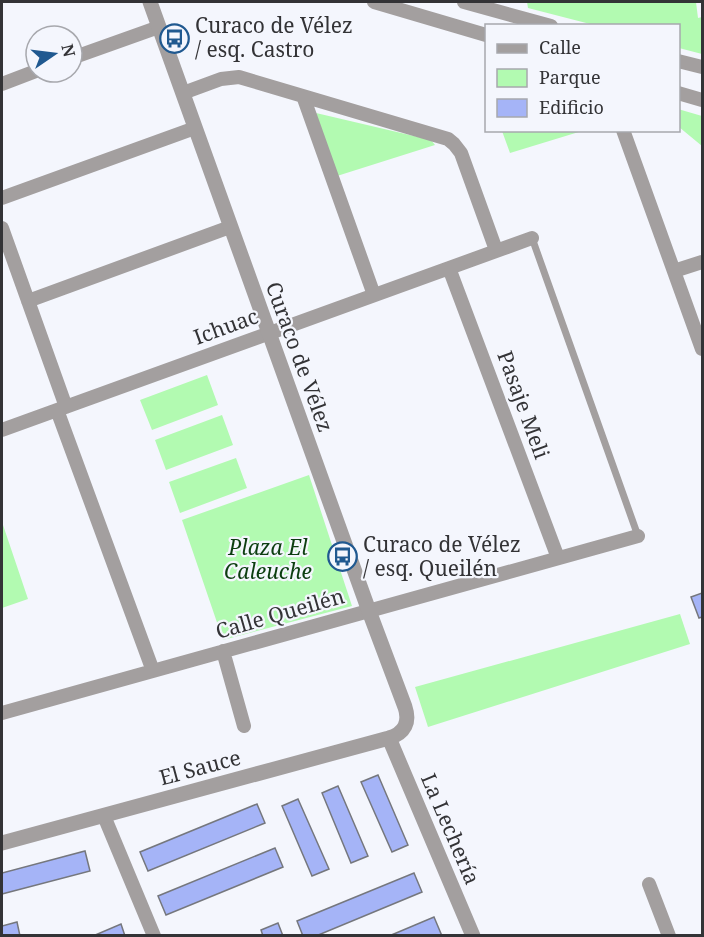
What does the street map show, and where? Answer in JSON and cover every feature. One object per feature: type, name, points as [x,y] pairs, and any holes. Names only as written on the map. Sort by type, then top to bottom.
[{"type":"street","name":"Curaco de Vélez","points":[[150,2],[405,707],[407,720],[405,726]]},
{"type":"street","points":[[374,2],[485,35]]},
{"type":"street","points":[[464,2],[507,8],[546,24]]},
{"type":"street","points":[[84,54],[159,27]]},
{"type":"street","points":[[680,62],[702,67]]},
{"type":"street","points":[[2,84],[24,76]]},
{"type":"street","points":[[183,93],[233,77],[448,139],[461,153],[496,250]]},
{"type":"street","points":[[680,94],[702,100]]},
{"type":"street","points":[[303,96],[374,295]]},
{"type":"street","points":[[2,198],[195,128]]},
{"type":"street","points":[[624,132],[702,347]]},
{"type":"street","points":[[28,301],[230,227]]},
{"type":"street","points":[[2,228],[153,671]]},
{"type":"street","name":"Ichuac","points":[[2,430],[532,238]]},
{"type":"street","points":[[674,270],[702,262]]},
{"type":"street","name":"Pasaje Meli","points":[[449,268],[558,558]]},
{"type":"street","name":"Calle Queilén","points":[[2,713],[638,536]]},
{"type":"street","points":[[222,651],[244,726]]},
{"type":"street","name":"El Sauce","points":[[2,843],[390,738],[396,736],[405,726]]},
{"type":"street","name":"La Lechería","points":[[390,738],[473,936]]},
{"type":"street","points":[[104,816],[154,936]]},
{"type":"street","points":[[648,884],[669,936]]},
{"type":"lane","points":[[532,238],[638,536]]},
{"type":"green space","points":[[527,2],[696,2],[698,18],[702,17],[702,54],[680,48],[680,24],[590,24],[528,8]]},
{"type":"green space","points":[[680,110],[702,116],[702,146],[680,128]]},
{"type":"green space","points":[[316,113],[431,140],[435,145],[337,176]]},
{"type":"green space","points":[[503,132],[579,132],[510,153]]},
{"type":"green space","points":[[207,375],[218,405],[152,430],[140,400]]},
{"type":"green space","points":[[222,415],[233,445],[166,470],[155,440]]},
{"type":"green space","points":[[236,458],[247,488],[180,513],[169,482]]},
{"type":"green space","name":"Plaza El Caleuche","points":[[309,475],[352,606],[223,640],[182,520]]},
{"type":"green space","points":[[2,525],[28,599],[2,608]]},
{"type":"green space","points":[[680,614],[690,644],[428,727],[415,687]]},
{"type":"building","points":[[702,593],[702,617],[699,618],[691,597]]},
{"type":"building","points":[[378,775],[408,845],[392,852],[361,782]]},
{"type":"building","points":[[338,786],[368,856],[351,863],[322,793]]},
{"type":"building","points":[[298,799],[329,869],[312,876],[282,806]]},
{"type":"building","points":[[257,804],[265,823],[148,871],[140,852]]},
{"type":"building","points":[[275,848],[283,867],[166,915],[158,896]]},
{"type":"building","points":[[85,851],[90,871],[2,894],[2,873]]},
{"type":"building","points":[[414,873],[422,892],[316,936],[303,936],[297,921]]},
{"type":"building","points":[[434,917],[442,936],[389,936]]},
{"type":"building","points":[[17,922],[20,936],[2,936],[2,926]]},
{"type":"building","points":[[278,923],[283,936],[263,936],[261,930]]},
{"type":"building","points":[[121,924],[125,936],[93,936]]},
{"type":"place","name":"Curaco de Vélez / esq. Castro","points":[[174,38]]},
{"type":"place","name":"Curaco de Vélez / esq. Queilén","points":[[342,557]]}]
